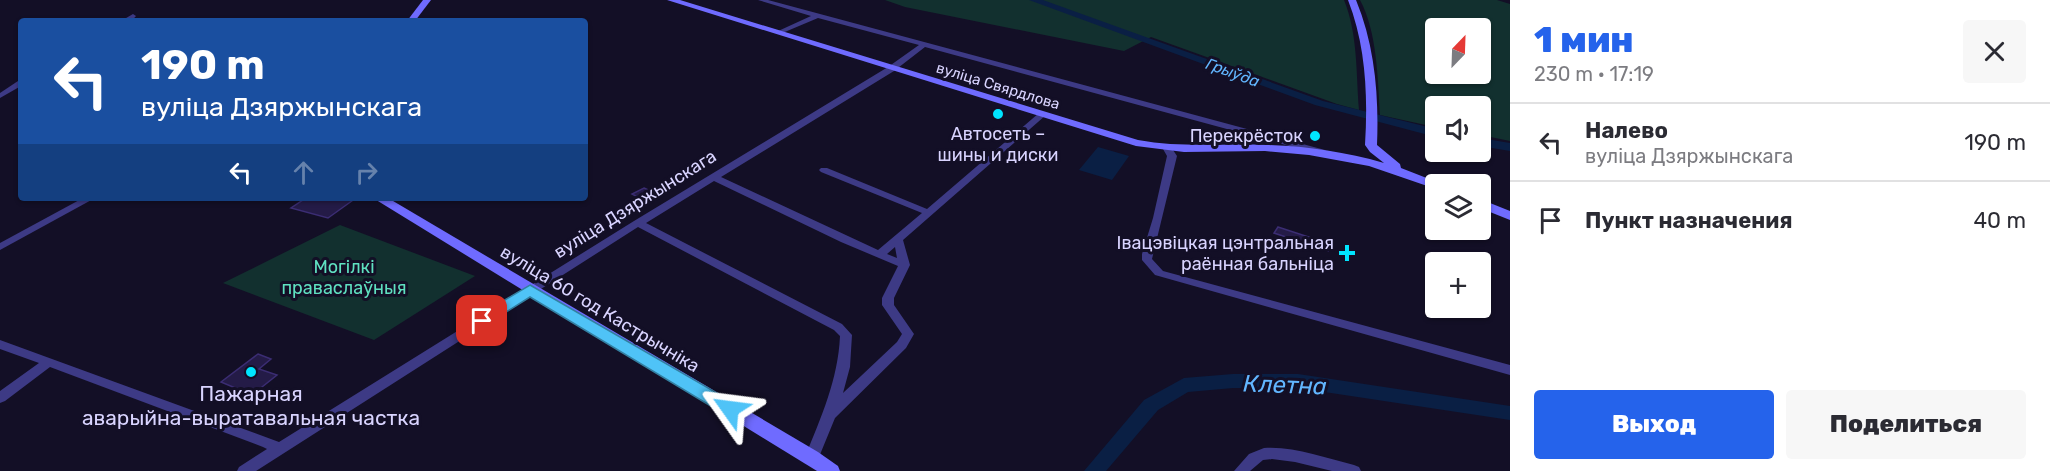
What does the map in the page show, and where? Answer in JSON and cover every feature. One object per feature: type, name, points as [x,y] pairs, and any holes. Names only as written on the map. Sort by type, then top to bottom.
[{"type":"street","points":[[413,18],[428,0]]},
{"type":"street","name":"вуліца Свярдлова","points":[[671,0],[1136,143],[1168,149],[1279,143]]},
{"type":"street","name":"вуліца Свярдлова","points":[[761,0],[1279,143],[1370,162],[1411,176]]},
{"type":"street","points":[[1352,0],[1359,18],[1366,58],[1372,130],[1371,145],[1383,158],[1411,176],[1425,181]]},
{"type":"street","points":[[778,33],[816,15]]},
{"type":"street","points":[[129,18],[133,16]]},
{"type":"street","name":"вуліца Дзяржынскага","points":[[244,471],[530,290],[891,69],[923,45]]},
{"type":"street","points":[[0,96],[18,85]]},
{"type":"street","points":[[879,255],[1042,115]]},
{"type":"street","points":[[1340,155],[1371,145]]},
{"type":"street","points":[[1168,149],[1172,156],[1158,219],[1147,252],[1147,260],[1158,273],[1510,370]]},
{"type":"street","points":[[824,170],[927,212]]},
{"type":"street","points":[[714,177],[904,265]]},
{"type":"street","points":[[0,247],[84,201]]},
{"type":"street","name":"вуліца 60 год Кастрычніка","points":[[385,201],[812,457],[831,471]]},
{"type":"street","points":[[1491,208],[1510,216]]},
{"type":"street","points":[[638,223],[838,327],[846,335],[841,384],[812,457]]},
{"type":"street","points":[[828,416],[902,345],[908,333],[888,305],[888,298],[904,265],[898,239]]},
{"type":"street","points":[[0,344],[268,442],[280,449]]},
{"type":"street","points":[[0,398],[49,362]]},
{"type":"street","points":[[1241,471],[1249,462],[1263,454],[1281,455],[1354,471]]},
{"type":"green space","points":[[885,0],[1344,0],[1354,40],[1359,110],[1151,37],[1124,51],[905,7]]},
{"type":"green space","points":[[1360,0],[1497,0],[1510,4],[1510,141],[1491,137],[1491,96],[1425,96],[1425,125],[1380,115],[1376,56],[1370,26]]},
{"type":"green space","name":"Могілкі праваслаўныя","points":[[340,225],[475,276],[374,340],[223,283]]},
{"type":"water","points":[[1098,147],[1129,156],[1112,180],[1079,170]]},
{"type":"building","points":[[644,188],[657,194],[645,201],[632,194]]},
{"type":"building","points":[[302,201],[352,201],[328,218],[291,208]]},
{"type":"building","points":[[1278,227],[1330,244],[1328,251],[1274,233]]},
{"type":"building","name":"Пажарная аварыйна-выратавальная частка","points":[[258,354],[271,359],[259,369],[277,375],[252,395],[221,382]]},
{"type":"waterway","name":"Грыўда","points":[[1034,0],[1319,103],[1425,130]]},
{"type":"waterway","name":"Грыўда","points":[[1491,144],[1510,147]]},
{"type":"waterway","name":"Клетна","points":[[1094,471],[1151,405],[1184,385],[1233,381],[1298,381],[1510,413]]},
{"type":"place","name":"Автосеть – шины и диски","points":[[998,114]]},
{"type":"place","name":"Перекрёсток","points":[[1315,136]]},
{"type":"place","name":"Івацэвіцкая цэнтральная раённая бальніца","points":[[1347,253]]},
{"type":"place","name":"Пажарная аварыйна-выратавальная частка","points":[[251,372]]},
{"type":"route","points":[[482,321],[530,290],[730,409]]}]
